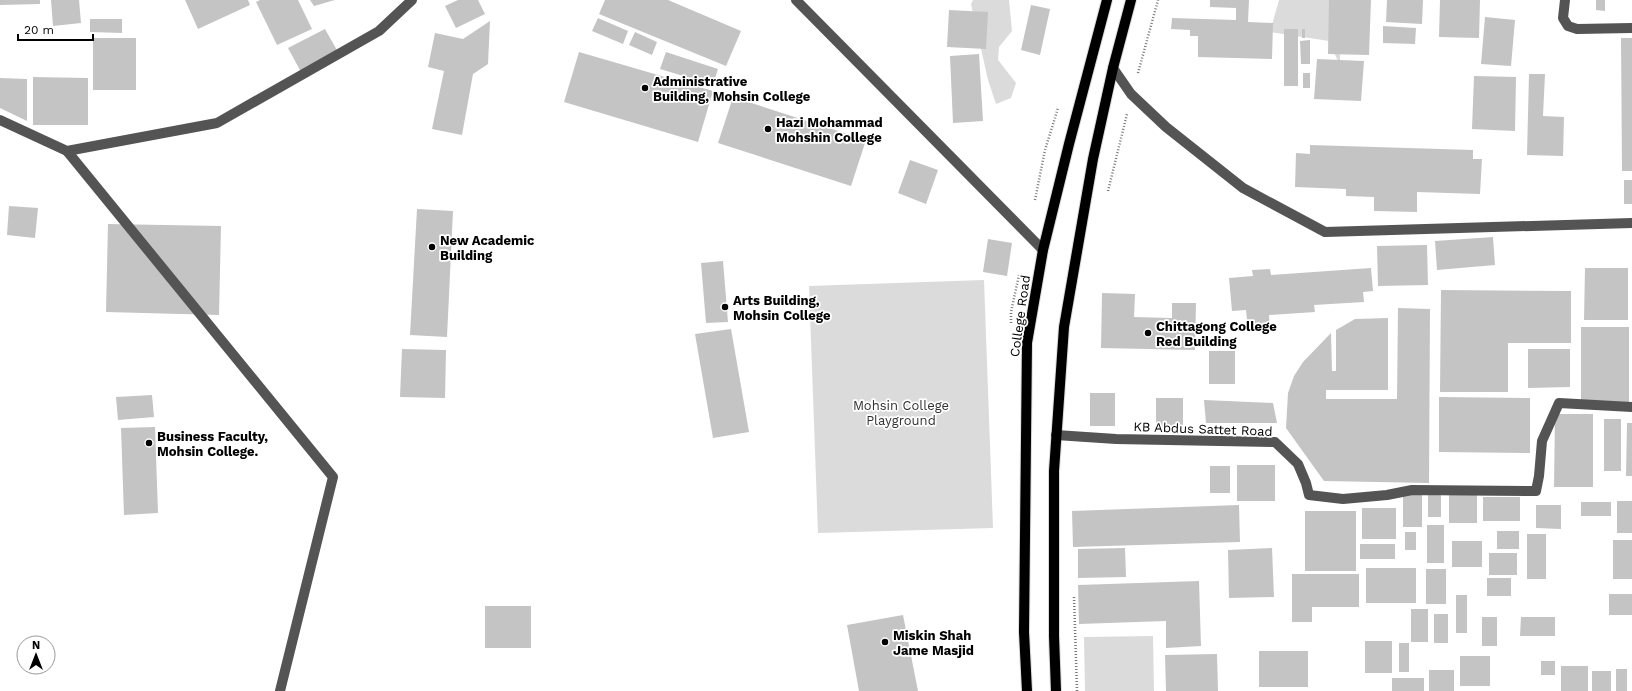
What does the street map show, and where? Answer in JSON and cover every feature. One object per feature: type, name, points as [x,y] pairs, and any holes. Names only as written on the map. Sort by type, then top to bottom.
[{"type":"main road","name":"College Road","points":[[1027,691],[1024,632],[1027,343],[1043,250],[1068,144],[1107,0]]},
{"type":"main road","points":[[1056,691],[1054,636],[1054,471],[1064,327],[1093,159],[1113,68],[1131,0]]},
{"type":"street","points":[[66,151],[217,124],[379,31],[412,0]]},
{"type":"street","points":[[796,0],[1043,250]]},
{"type":"street","points":[[1564,0],[1563,18],[1568,26],[1577,29],[1632,28]]},
{"type":"street","points":[[1113,68],[1132,94],[1166,127],[1243,188],[1325,232],[1632,223]]},
{"type":"street","points":[[0,120],[66,151],[333,477],[280,691]]},
{"type":"street","name":"KB Abdus Sattet Road","points":[[1056,435],[1116,439],[1275,442],[1298,464],[1309,495],[1343,499],[1387,495],[1412,490],[1536,491],[1542,441],[1559,403],[1632,407]]},
{"type":"path","points":[[1107,194],[1132,94],[1158,0]]},
{"type":"path","points":[[1074,596],[1077,691]]},
{"type":"green space","points":[[973,0],[1009,0],[1012,31],[999,47],[998,60],[1016,83],[1011,98],[996,104],[988,80],[971,4]]},
{"type":"green space","points":[[1279,0],[1341,0],[1340,66],[1329,41],[1270,32]]},
{"type":"green space","name":"Mohsin College Playground","points":[[984,280],[993,528],[818,533],[809,286]]},
{"type":"green space","points":[[1153,636],[1154,691],[1085,691],[1084,637]]},
{"type":"building","points":[[0,0],[40,0],[40,4],[0,5]]},
{"type":"building","points":[[51,0],[79,0],[81,23],[53,26]]},
{"type":"building","points":[[185,0],[248,0],[250,5],[198,29]]},
{"type":"building","points":[[260,0],[298,0],[312,29],[277,45],[256,2]]},
{"type":"building","points":[[310,0],[335,0],[314,6]]},
{"type":"building","points":[[458,0],[478,0],[485,14],[456,28],[445,6]]},
{"type":"building","points":[[605,0],[668,0],[741,31],[726,66],[599,14]]},
{"type":"building","points":[[1210,0],[1249,0],[1248,22],[1273,23],[1272,59],[1198,57],[1198,36],[1190,36],[1190,30],[1171,29],[1172,18],[1236,20],[1236,8],[1210,7]]},
{"type":"building","points":[[1329,0],[1371,0],[1369,55],[1328,54]]},
{"type":"building","points":[[1387,0],[1423,0],[1422,24],[1386,22]]},
{"type":"building","points":[[1440,0],[1480,0],[1479,38],[1439,37]]},
{"type":"building","points":[[1596,0],[1605,0],[1605,11],[1596,10]]},
{"type":"building","points":[[1031,5],[1050,9],[1040,55],[1021,50]]},
{"type":"building","points":[[949,10],[988,12],[986,49],[947,47]]},
{"type":"building","points":[[1485,17],[1515,20],[1511,66],[1481,64]]},
{"type":"building","points":[[598,18],[628,31],[623,44],[592,31]]},
{"type":"building","points":[[90,19],[122,19],[122,33],[90,32]]},
{"type":"building","points":[[490,21],[488,64],[473,74],[462,135],[432,129],[444,71],[428,67],[435,33],[463,39]]},
{"type":"building","points":[[1383,26],[1416,28],[1415,44],[1383,43]]},
{"type":"building","points":[[325,29],[338,52],[301,72],[288,48]]},
{"type":"building","points":[[1284,29],[1298,29],[1298,86],[1284,86]]},
{"type":"building","points":[[1302,29],[1305,29],[1305,38],[1302,38]]},
{"type":"building","points":[[635,32],[657,42],[652,55],[629,45]]},
{"type":"building","points":[[93,38],[136,38],[136,90],[93,90]]},
{"type":"building","points":[[1621,38],[1632,38],[1632,171],[1622,171]]},
{"type":"building","points":[[1310,40],[1310,64],[1301,64],[1300,41]]},
{"type":"building","points":[[579,52],[713,91],[698,142],[564,102]]},
{"type":"building","points":[[666,52],[718,69],[713,85],[660,69]]},
{"type":"building","points":[[979,54],[983,121],[953,123],[950,56]]},
{"type":"building","points":[[1317,59],[1364,61],[1361,101],[1314,99]]},
{"type":"building","points":[[1303,73],[1310,73],[1310,88],[1303,88]]},
{"type":"building","points":[[1529,74],[1545,74],[1543,116],[1564,117],[1563,156],[1527,155]]},
{"type":"building","points":[[1474,76],[1516,77],[1515,131],[1472,129]]},
{"type":"building","points":[[33,77],[88,78],[88,125],[33,125]]},
{"type":"building","points":[[0,78],[27,79],[27,121],[0,108]]},
{"type":"building","points":[[733,97],[866,140],[851,186],[718,143]]},
{"type":"building","points":[[1310,145],[1473,150],[1473,159],[1482,159],[1480,194],[1417,192],[1417,212],[1374,211],[1374,197],[1346,196],[1346,189],[1295,187],[1296,153],[1310,154]]},
{"type":"building","points":[[910,160],[938,170],[926,204],[898,193]]},
{"type":"building","points":[[1624,180],[1632,180],[1632,204],[1624,204]]},
{"type":"building","points":[[9,206],[38,208],[35,238],[7,235]]},
{"type":"building","points":[[417,209],[453,211],[447,337],[410,335]]},
{"type":"building","points":[[108,224],[221,226],[219,315],[106,312]]},
{"type":"building","points":[[1493,237],[1495,265],[1437,270],[1435,241]]},
{"type":"building","points":[[988,239],[1012,243],[1007,276],[983,272]]},
{"type":"building","points":[[1427,245],[1428,285],[1378,286],[1377,246]]},
{"type":"building","points":[[723,261],[728,322],[706,323],[701,263]]},
{"type":"building","points":[[1371,268],[1373,291],[1363,292],[1364,302],[1314,305],[1315,312],[1269,315],[1270,329],[1248,330],[1246,310],[1232,311],[1229,278],[1253,276],[1252,270],[1270,269],[1271,275]]},
{"type":"building","points":[[1585,268],[1628,268],[1628,320],[1584,320]]},
{"type":"building","points":[[1441,290],[1571,291],[1571,343],[1508,343],[1508,392],[1440,392]]},
{"type":"building","name":"Chittagong College Red Building","points":[[1102,293],[1135,294],[1134,317],[1172,318],[1172,303],[1196,303],[1195,350],[1101,348]]},
{"type":"building","points":[[1398,308],[1430,309],[1429,483],[1324,481],[1286,428],[1288,393],[1294,376],[1303,362],[1331,333],[1332,371],[1336,371],[1336,330],[1355,319],[1388,318],[1388,390],[1326,390],[1326,399],[1397,399]]},
{"type":"building","points":[[1581,327],[1629,327],[1629,405],[1581,405]]},
{"type":"building","points":[[731,329],[749,432],[713,438],[695,334]]},
{"type":"building","points":[[402,349],[446,350],[445,398],[400,397]]},
{"type":"building","points":[[1528,349],[1570,349],[1570,387],[1528,388]]},
{"type":"building","points":[[1209,351],[1235,351],[1235,384],[1209,384]]},
{"type":"building","points":[[1090,393],[1115,393],[1115,426],[1090,426]]},
{"type":"building","points":[[152,395],[154,417],[118,420],[116,397]]},
{"type":"building","points":[[1439,397],[1530,398],[1530,453],[1439,452]]},
{"type":"building","points":[[1156,398],[1183,398],[1183,431],[1156,431]]},
{"type":"building","points":[[1204,400],[1273,403],[1277,423],[1206,423]]},
{"type":"building","points":[[1555,414],[1593,414],[1593,487],[1554,487]]},
{"type":"building","points":[[1604,419],[1621,419],[1621,471],[1604,471]]},
{"type":"building","points":[[1627,423],[1632,423],[1632,476],[1626,476]]},
{"type":"building","points":[[155,427],[158,513],[124,515],[121,428]]},
{"type":"building","points":[[1237,465],[1275,465],[1275,501],[1237,501]]},
{"type":"building","points":[[1210,466],[1230,466],[1230,493],[1210,493]]},
{"type":"building","points":[[1428,492],[1441,492],[1441,517],[1428,517]]},
{"type":"building","points":[[1403,494],[1422,494],[1422,527],[1403,527]]},
{"type":"building","points":[[1449,494],[1477,494],[1477,523],[1449,523]]},
{"type":"building","points":[[1483,497],[1520,497],[1520,521],[1483,521]]},
{"type":"building","points":[[1617,501],[1632,501],[1632,533],[1617,533]]},
{"type":"building","points":[[1581,502],[1611,502],[1611,516],[1581,516]]},
{"type":"building","points":[[1239,505],[1240,542],[1073,547],[1072,511]]},
{"type":"building","points":[[1536,505],[1561,505],[1561,529],[1536,528]]},
{"type":"building","points":[[1362,508],[1396,508],[1396,539],[1362,539]]},
{"type":"building","points":[[1305,511],[1356,511],[1356,571],[1305,571]]},
{"type":"building","points":[[1427,525],[1444,525],[1444,563],[1427,563]]},
{"type":"building","points":[[1497,531],[1519,531],[1519,549],[1497,549]]},
{"type":"building","points":[[1405,532],[1416,532],[1416,550],[1405,550]]},
{"type":"building","points":[[1527,534],[1546,534],[1546,579],[1527,579]]},
{"type":"building","points":[[1613,540],[1632,540],[1632,579],[1613,579]]},
{"type":"building","points":[[1452,541],[1482,541],[1482,567],[1452,567]]},
{"type":"building","points":[[1360,544],[1395,544],[1395,559],[1360,559]]},
{"type":"building","points":[[1125,548],[1126,577],[1078,578],[1078,549]]},
{"type":"building","points":[[1272,548],[1274,597],[1229,598],[1228,550]]},
{"type":"building","points":[[1489,553],[1517,553],[1517,575],[1489,575]]},
{"type":"building","points":[[1366,568],[1416,568],[1416,603],[1366,603]]},
{"type":"building","points":[[1426,569],[1446,569],[1446,604],[1426,604]]},
{"type":"building","points":[[1292,574],[1359,574],[1359,607],[1312,607],[1312,622],[1292,622]]},
{"type":"building","points":[[1487,578],[1511,578],[1511,596],[1487,596]]},
{"type":"building","points":[[1199,581],[1201,646],[1166,648],[1166,621],[1079,624],[1078,585]]},
{"type":"building","points":[[1609,594],[1632,594],[1632,615],[1609,615]]},
{"type":"building","points":[[1456,595],[1467,595],[1467,633],[1456,633]]},
{"type":"building","points":[[485,606],[531,606],[531,648],[485,648]]},
{"type":"building","points":[[1411,609],[1428,609],[1428,642],[1411,642]]},
{"type":"building","points":[[1434,614],[1448,614],[1448,643],[1434,643]]},
{"type":"building","points":[[903,615],[918,691],[859,691],[847,625]]},
{"type":"building","points":[[1482,617],[1497,617],[1497,646],[1482,646]]},
{"type":"building","points":[[1521,617],[1555,617],[1555,636],[1520,636]]},
{"type":"building","points":[[1365,641],[1392,641],[1392,673],[1365,673]]},
{"type":"building","points":[[1399,643],[1409,643],[1409,672],[1399,672]]},
{"type":"building","points":[[1259,651],[1308,651],[1308,687],[1259,687]]},
{"type":"building","points":[[1217,654],[1218,691],[1166,691],[1165,655]]},
{"type":"building","points":[[1460,656],[1490,656],[1490,686],[1460,686]]},
{"type":"building","points":[[1541,661],[1555,661],[1555,675],[1541,675]]},
{"type":"building","points":[[1561,666],[1588,666],[1588,691],[1561,691]]},
{"type":"building","points":[[1616,669],[1627,669],[1627,691],[1616,691]]},
{"type":"building","points":[[1429,670],[1454,670],[1454,691],[1429,691]]},
{"type":"building","points":[[1592,671],[1611,671],[1611,691],[1592,691]]},
{"type":"building","points":[[1392,678],[1424,678],[1424,691],[1392,691]]},
{"type":"place","name":"Administrative Building, Mohsin College","points":[[645,88]]},
{"type":"place","name":"Hazi Mohammad Mohshin College","points":[[768,129]]},
{"type":"place","name":"New Academic Building","points":[[432,247]]},
{"type":"place","name":"Arts Building, Mohsin College","points":[[725,307]]},
{"type":"place","name":"Chittagong College Red Building","points":[[1148,333]]},
{"type":"place","name":"Business Faculty, Mohsin College.","points":[[149,443]]},
{"type":"place","name":"Miskin Shah Jame Masjid","points":[[885,642]]}]
